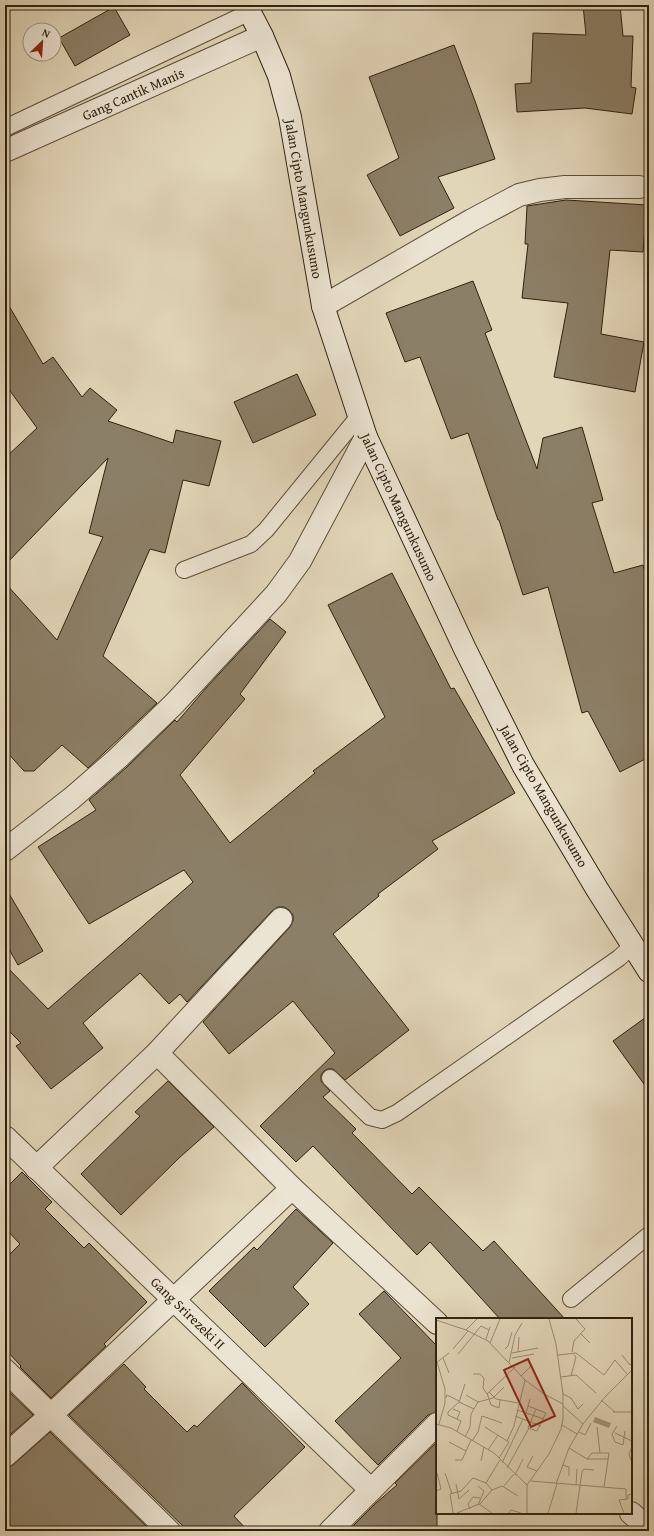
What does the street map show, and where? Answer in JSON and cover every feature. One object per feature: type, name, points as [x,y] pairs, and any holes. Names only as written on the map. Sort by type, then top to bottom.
[{"type":"street","name":"Jalan Cipto Mangunkusumo","points":[[248,9],[262,36],[279,76],[290,117],[323,306],[366,437],[465,649],[523,765],[632,946],[649,971]]},
{"type":"street","name":"Gang Cantik Manis","points":[[5,151],[262,36]]},
{"type":"street","points":[[323,306],[472,220],[519,195],[540,190],[565,187],[639,187]]},
{"type":"street","points":[[5,850],[72,798],[118,758],[174,704],[276,594],[300,561],[366,437]]},
{"type":"street","points":[[36,1168],[157,1053],[281,919]]},
{"type":"street","points":[[157,1053],[292,1188],[436,1322]]},
{"type":"street","name":"Gang Srirezeki II","points":[[5,1137],[371,1490]]},
{"type":"street","points":[[5,1456],[51,1416],[292,1188]]},
{"type":"street","points":[[5,1370],[169,1531]]},
{"type":"street","points":[[330,1531],[436,1425]]},
{"type":"street","points":[[632,1514],[649,1529]]},
{"type":"lane","points":[[5,128],[248,9]]},
{"type":"lane","points":[[184,570],[250,544],[266,530],[358,416]]},
{"type":"lane","points":[[330,1078],[370,1117],[382,1120],[397,1113],[619,958],[632,946]]},
{"type":"lane","points":[[571,1299],[649,1235]]},
{"type":"building","points":[[583,5],[620,5],[623,36],[633,36],[631,87],[636,88],[632,114],[585,108],[517,112],[515,84],[531,83],[533,33],[586,35]]},
{"type":"building","points":[[114,7],[130,35],[75,66],[62,43],[62,36]]},
{"type":"building","points":[[454,45],[495,159],[438,177],[454,208],[400,236],[367,175],[399,158],[369,77]]},
{"type":"building","points":[[566,200],[647,205],[643,252],[610,250],[601,334],[644,342],[635,392],[554,377],[568,303],[522,298],[528,244],[525,244],[527,206]]},
{"type":"building","points":[[473,281],[492,330],[485,333],[537,469],[543,438],[582,427],[603,500],[592,503],[614,573],[643,565],[649,586],[649,757],[620,772],[588,711],[582,713],[548,587],[523,595],[499,520],[468,433],[451,439],[420,357],[405,362],[386,313]]},
{"type":"building","points":[[5,299],[43,364],[53,357],[82,397],[90,388],[117,410],[108,421],[173,443],[176,430],[221,441],[209,486],[183,480],[165,553],[150,549],[103,656],[157,703],[88,768],[62,745],[34,771],[24,771],[5,750],[5,583],[57,640],[103,537],[89,533],[108,458],[5,565],[5,458],[37,428],[5,384]]},
{"type":"building","points":[[297,374],[316,415],[253,443],[234,402]]},
{"type":"building","points":[[392,573],[451,689],[454,688],[515,793],[432,841],[438,849],[378,894],[379,896],[333,934],[409,1030],[345,1080],[333,1069],[324,1071],[321,1075],[321,1081],[330,1091],[323,1097],[356,1129],[352,1133],[412,1194],[419,1187],[483,1251],[494,1241],[564,1318],[499,1318],[430,1242],[417,1255],[313,1146],[296,1162],[260,1126],[335,1053],[293,1001],[229,1054],[203,1022],[290,927],[293,921],[293,915],[284,907],[278,907],[272,911],[187,1002],[180,994],[169,1004],[140,973],[83,1023],[103,1048],[51,1089],[16,1046],[21,1043],[5,1027],[5,965],[48,1009],[193,882],[184,870],[89,924],[38,847],[96,810],[89,800],[127,767],[175,720],[177,722],[270,619],[286,632],[240,694],[245,699],[180,775],[230,843],[315,773],[313,771],[385,717],[328,605]]},
{"type":"building","points":[[5,887],[43,951],[18,965],[5,942]]},
{"type":"building","points":[[649,1015],[649,1091],[613,1041]]},
{"type":"building","points":[[168,1081],[214,1127],[179,1158],[121,1215],[81,1174],[140,1116],[135,1112]]},
{"type":"building","points":[[22,1172],[52,1202],[45,1209],[84,1248],[89,1243],[147,1302],[104,1344],[106,1346],[51,1398],[20,1367],[21,1366],[5,1349],[5,1259],[20,1244],[5,1228],[5,1189]]},
{"type":"building","points":[[296,1209],[333,1243],[293,1287],[309,1304],[265,1347],[209,1291],[254,1247],[257,1250]]},
{"type":"building","points":[[384,1291],[436,1345],[436,1412],[428,1415],[378,1465],[335,1421],[401,1358],[359,1314]]},
{"type":"building","points":[[124,1364],[146,1387],[144,1389],[187,1432],[194,1425],[197,1427],[242,1383],[305,1447],[234,1516],[248,1531],[188,1531],[69,1415]]},
{"type":"building","points":[[5,1388],[33,1415],[5,1439]]},
{"type":"building","points":[[50,1432],[149,1529],[148,1531],[5,1531],[5,1468],[13,1465]]},
{"type":"building","points":[[436,1443],[437,1531],[348,1531],[376,1503],[397,1485],[395,1483]]}]
